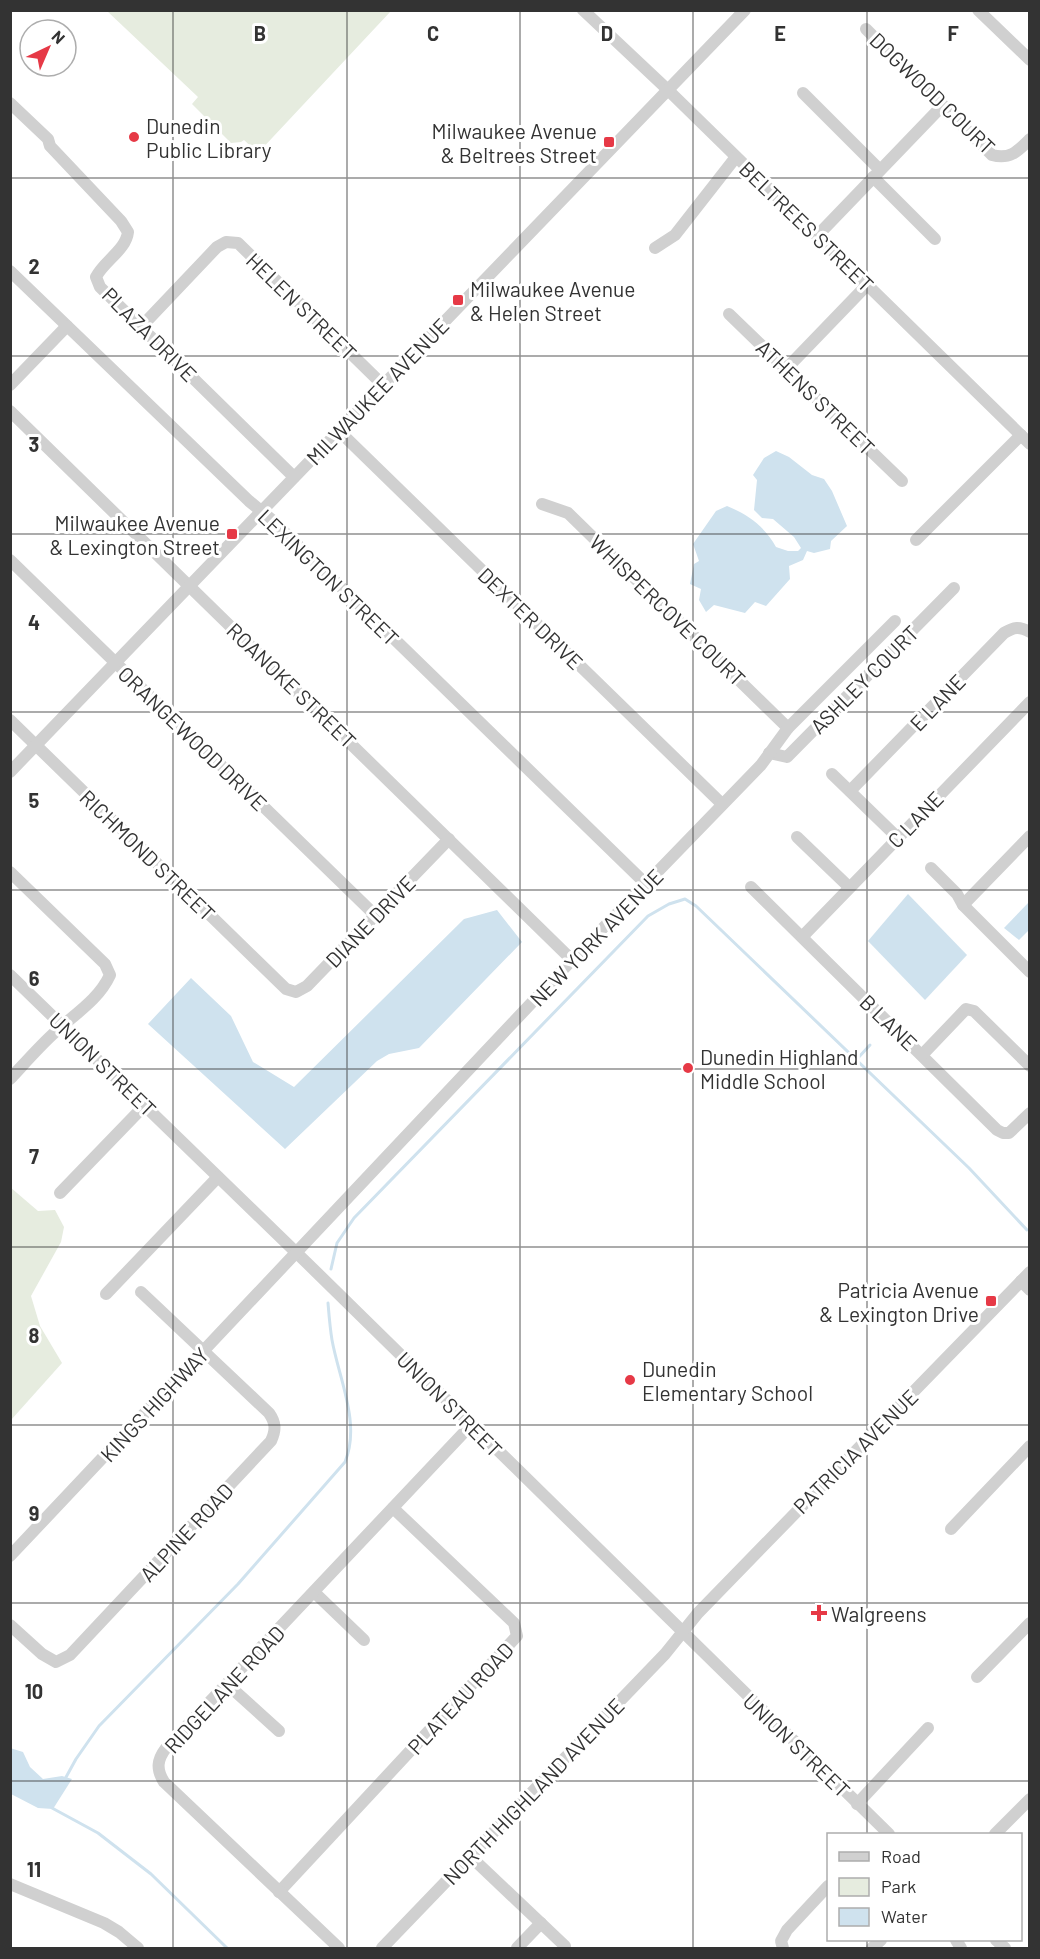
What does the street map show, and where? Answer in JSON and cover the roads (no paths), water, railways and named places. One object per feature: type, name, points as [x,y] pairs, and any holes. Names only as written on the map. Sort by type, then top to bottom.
[{"type":"street","name":"BELTREES STREET","points":[[583,10],[1025,439]]},
{"type":"street","points":[[978,10],[1029,60]]},
{"type":"street","name":"MILWAUKEE AVENUE","points":[[10,772],[742,12]]},
{"type":"street","name":"DOGWOOD COURT","points":[[866,29],[992,155],[1009,156],[1017,152],[1029,139]]},
{"type":"street","points":[[803,93],[935,239]]},
{"type":"street","name":"PLAZA DRIVE","points":[[10,103],[48,139],[50,146],[121,221],[128,232],[127,240],[100,269],[96,277],[100,286],[294,477]]},
{"type":"street","points":[[817,236],[943,105]]},
{"type":"street","points":[[655,248],[675,235],[736,157]]},
{"type":"street","name":"HELEN STREET","points":[[141,327],[217,247],[226,242],[238,243],[383,385]]},
{"type":"street","name":"LEXINGTON STREET","points":[[10,271],[281,528],[646,885]]},
{"type":"street","points":[[786,369],[867,285]]},
{"type":"street","name":"ATHENS STREET","points":[[729,314],[903,482]]},
{"type":"street","points":[[10,385],[67,326]]},
{"type":"street","name":"ROANOKE STREET","points":[[10,411],[572,960]]},
{"type":"street","name":"DEXTER DRIVE","points":[[339,431],[722,804]]},
{"type":"street","points":[[916,540],[1025,439]]},
{"type":"street","name":"WHISPERCOVE COURT","points":[[542,504],[568,513],[788,728]]},
{"type":"street","name":"ORANGEWOOD DRIVE","points":[[10,560],[376,916]]},
{"type":"street","name":"ASHLEY COURT","points":[[769,753],[788,757],[954,588]]},
{"type":"street","name":"NEW YORK AVENUE","points":[[296,1252],[572,960],[761,765],[788,728],[895,621]]},
{"type":"street","name":"E LANE","points":[[850,791],[1004,633],[1014,627],[1023,628],[1029,632]]},
{"type":"street","name":"C LANE","points":[[802,937],[1029,702]]},
{"type":"street","name":"RICHMOND STREET","points":[[10,720],[286,989]]},
{"type":"street","points":[[832,774],[897,837]]},
{"type":"street","points":[[963,905],[1029,836]]},
{"type":"street","points":[[797,837],[849,887]]},
{"type":"street","name":"DIANE DRIVE","points":[[286,989],[296,992],[308,986],[449,839]]},
{"type":"street","points":[[931,868],[957,894],[963,905],[1029,970]]},
{"type":"street","points":[[10,872],[105,964],[110,975],[105,987],[54,1033],[10,1079]]},
{"type":"street","name":"B LANE","points":[[751,887],[997,1130],[1009,1133],[1029,1113]]},
{"type":"street","name":"UNION STREET","points":[[10,975],[888,1833]]},
{"type":"street","points":[[922,1055],[966,1009],[974,1011],[1029,1066]]},
{"type":"street","points":[[60,1193],[145,1105]]},
{"type":"street","points":[[106,1294],[219,1177]]},
{"type":"street","name":"KINGS HIGHWAY","points":[[10,1556],[296,1252]]},
{"type":"street","name":"PATRICIA AVENUE","points":[[682,1632],[786,1521],[1027,1281]]},
{"type":"street","points":[[141,1292],[204,1352]]},
{"type":"street","name":"ALPINE ROAD","points":[[10,1625],[42,1654],[56,1662],[70,1655],[271,1441],[275,1426],[268,1413],[204,1352]]},
{"type":"street","name":"RIDGELANE ROAD","points":[[339,1948],[164,1782],[159,1774],[160,1755],[471,1425]]},
{"type":"street","points":[[951,1529],[1029,1446]]},
{"type":"street","name":"PLATEAU ROAD","points":[[279,1892],[518,1636],[514,1623],[393,1508]]},
{"type":"street","points":[[314,1592],[364,1640]]},
{"type":"street","points":[[977,1677],[1029,1623]]},
{"type":"street","name":"NORTH HIGHLAND AVENUE","points":[[382,1948],[657,1662],[682,1632]]},
{"type":"street","points":[[227,1684],[279,1731]]},
{"type":"street","points":[[857,1804],[928,1728]]},
{"type":"street","points":[[996,1833],[1029,1799]]},
{"type":"street","points":[[470,1857],[565,1946]]},
{"type":"street","points":[[10,1884],[104,1923],[138,1948]]},
{"type":"street","points":[[783,1948],[781,1941],[787,1929],[827,1887]]},
{"type":"street","points":[[517,1948],[541,1923]]},
{"type":"water","points":[[776,451],[789,457],[812,475],[824,479],[832,491],[847,526],[831,541],[830,549],[814,553],[807,551],[803,560],[789,566],[790,579],[766,606],[755,602],[745,613],[714,605],[706,612],[699,600],[701,589],[690,584],[694,564],[699,561],[693,544],[716,511],[727,506],[742,513],[756,522],[776,547],[788,551],[798,551],[801,548],[794,537],[773,519],[762,518],[754,510],[757,480],[753,475],[764,458]]},
{"type":"water","points":[[908,894],[967,955],[925,1000],[868,941]]},
{"type":"water","points":[[1029,902],[1029,930],[1019,940],[1004,928]]},
{"type":"water","points":[[497,910],[522,942],[419,1048],[389,1054],[377,1061],[285,1149],[148,1024],[191,978],[231,1016],[253,1062],[294,1087],[464,919]]},
{"type":"water","points":[[10,1748],[23,1752],[30,1767],[43,1779],[62,1776],[72,1779],[53,1809],[38,1808],[11,1794]]},
{"type":"waterway","points":[[331,1269],[337,1243],[354,1218],[648,916],[669,904],[685,899],[696,906],[969,1168],[1027,1230]]},
{"type":"waterway","points":[[857,1059],[870,1045]]},
{"type":"waterway","points":[[65,1779],[99,1726],[238,1584],[345,1462],[351,1432],[350,1417],[332,1340],[328,1303]]},
{"type":"waterway","points":[[52,1808],[98,1833],[151,1874],[227,1948]]},
{"type":"place","name":"Dunedin Public Library","points":[[134,137]]},
{"type":"place","name":"Milwaukee Avenue & Beltrees Street","points":[[609,142]]},
{"type":"place","name":"Milwaukee Avenue & Helen Street","points":[[458,300]]},
{"type":"place","name":"Milwaukee Avenue & Lexington Street","points":[[232,534]]},
{"type":"place","name":"Dunedin Highland Middle School","points":[[688,1068]]},
{"type":"place","name":"Patricia Avenue & Lexington Drive","points":[[991,1301]]},
{"type":"place","name":"Dunedin Elementary School","points":[[630,1380]]},
{"type":"place","name":"Walgreens","points":[[819,1613]]}]
